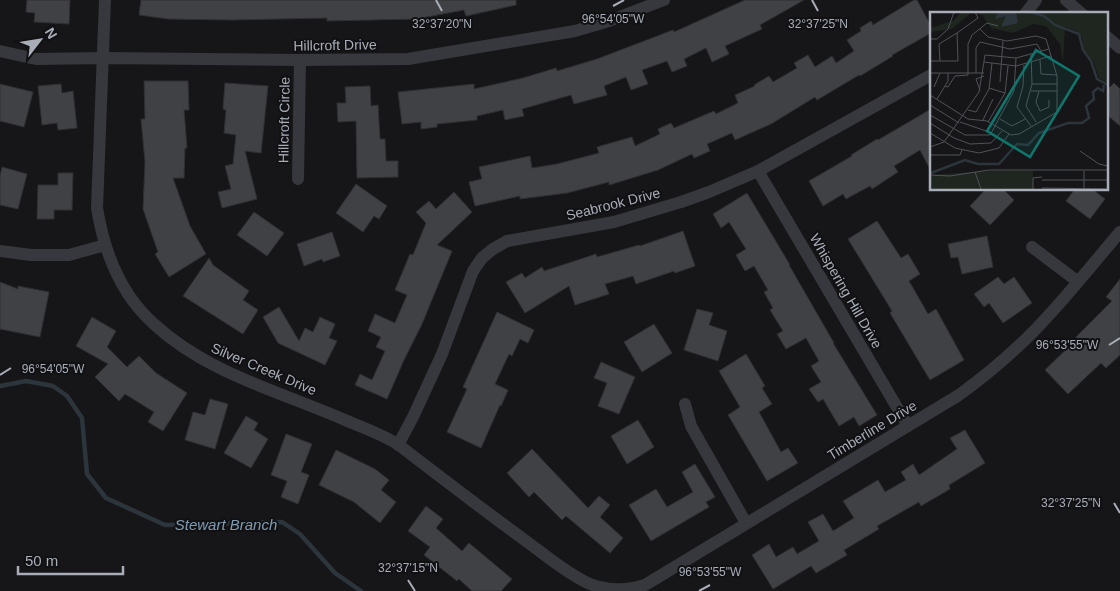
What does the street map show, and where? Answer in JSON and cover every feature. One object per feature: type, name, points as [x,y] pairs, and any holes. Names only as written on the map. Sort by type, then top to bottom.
[{"type":"street","name":"Silver Creek Drive","points":[[105,0],[97,208],[100,228],[111,264],[134,303],[152,323],[177,344],[206,362],[234,376],[321,410],[398,445],[553,560],[588,583],[599,587]]},
{"type":"street","name":"Hillcroft Drive","points":[[0,52],[36,59],[408,59],[575,31],[609,21],[664,0]]},
{"type":"street","points":[[1027,12],[1036,0]]},
{"type":"street","points":[[1066,0],[1080,12]]},
{"type":"street","points":[[1108,38],[1120,48]]},
{"type":"street","name":"Hillcroft Circle","points":[[298,179],[300,60]]},
{"type":"street","name":"Seabrook Drive","points":[[398,445],[442,354],[473,271],[482,258],[493,249],[507,241],[614,222],[673,205],[709,192],[758,171],[930,76]]},
{"type":"street","name":"Whispering Hill Drive","points":[[758,171],[908,426]]},
{"type":"street","name":"Timberline Drive","points":[[599,587],[629,591],[645,585],[959,395],[994,369],[1032,333],[1055,309],[1120,232]]},
{"type":"street","points":[[0,251],[31,255],[69,255],[105,245]]},
{"type":"street","points":[[1032,247],[1078,281]]},
{"type":"street","points":[[685,404],[690,426],[746,523]]},
{"type":"building","points":[[27,0],[70,0],[69,24],[34,22],[35,13],[26,12]]},
{"type":"building","points":[[141,0],[516,0],[516,5],[466,16],[464,10],[416,19],[327,21],[327,18],[232,20],[168,19],[139,15]]},
{"type":"building","points":[[745,0],[804,0],[760,25],[762,29],[725,46],[729,54],[712,62],[706,48],[684,59],[687,66],[672,72],[667,61],[642,70],[648,84],[631,90],[626,77],[604,86],[607,95],[574,104],[571,95],[522,109],[524,116],[505,120],[503,110],[477,116],[477,120],[437,124],[437,127],[421,129],[421,122],[402,124],[398,92],[474,84],[474,89],[523,78],[556,68],[557,71],[597,59],[673,30],[674,32]]},
{"type":"building","points":[[917,0],[930,24],[930,34],[860,76],[817,100],[815,97],[771,124],[735,140],[732,133],[707,144],[710,151],[694,158],[692,154],[658,170],[609,185],[609,182],[567,193],[520,199],[520,196],[475,206],[469,182],[482,179],[479,167],[530,156],[532,168],[557,164],[599,153],[597,147],[632,137],[635,146],[660,134],[658,129],[671,123],[674,128],[714,111],[716,114],[738,103],[735,95],[755,86],[769,76],[773,82],[797,68],[794,63],[808,55],[815,67],[832,56],[836,63],[854,51],[847,40],[861,31],[860,28],[871,21],[873,25]]},
{"type":"building","points":[[144,81],[188,81],[189,110],[184,110],[187,148],[185,148],[184,178],[173,178],[190,226],[206,254],[169,277],[155,254],[158,252],[143,209],[145,162],[141,119],[145,119]]},
{"type":"building","points":[[225,83],[268,86],[261,153],[245,151],[257,199],[222,208],[218,192],[231,189],[225,166],[233,164],[236,135],[224,133],[226,110],[223,109]]},
{"type":"building","points":[[1114,83],[1120,89],[1120,126],[1108,116],[1108,89]]},
{"type":"building","points":[[0,84],[33,92],[24,127],[0,121]]},
{"type":"building","points":[[61,84],[62,93],[73,91],[77,128],[58,130],[57,123],[42,125],[38,86]]},
{"type":"building","points":[[370,86],[371,106],[378,105],[380,139],[385,139],[386,161],[398,161],[398,177],[357,178],[356,121],[338,122],[337,103],[346,103],[345,87]]},
{"type":"building","points":[[930,110],[930,169],[920,150],[894,166],[898,172],[872,189],[870,186],[846,199],[843,194],[823,206],[809,181]]},
{"type":"building","points":[[2,167],[27,174],[18,209],[0,205],[0,176]]},
{"type":"building","points":[[58,173],[73,173],[72,210],[54,210],[54,219],[37,219],[38,185],[58,185]]},
{"type":"building","points":[[356,184],[387,206],[379,219],[374,216],[363,232],[336,213]]},
{"type":"building","points":[[985,190],[1004,190],[1014,200],[990,225],[970,206]]},
{"type":"building","points":[[1074,190],[1093,190],[1105,199],[1090,219],[1066,201]]},
{"type":"building","points":[[454,192],[472,212],[437,245],[452,251],[422,324],[387,399],[355,385],[360,374],[372,380],[385,351],[376,347],[381,337],[368,331],[375,314],[395,323],[407,295],[395,290],[410,254],[413,255],[426,223],[416,212],[429,201],[436,209]]},
{"type":"building","points":[[747,193],[833,343],[877,415],[859,426],[854,417],[839,426],[823,399],[818,402],[809,389],[821,382],[811,366],[819,361],[806,338],[786,349],[777,334],[783,331],[770,310],[773,308],[764,292],[768,290],[754,266],[745,271],[736,255],[746,249],[729,222],[721,228],[713,214]]},
{"type":"building","points":[[254,212],[284,233],[267,256],[237,235]]},
{"type":"building","points":[[877,221],[901,258],[908,254],[920,274],[909,281],[928,314],[936,309],[964,360],[930,380],[890,313],[892,311],[848,239]]},
{"type":"building","points":[[683,231],[695,266],[636,284],[633,276],[605,284],[609,294],[575,305],[569,286],[525,313],[506,282],[522,273],[525,278],[542,267],[544,271],[596,254],[597,257],[640,246]]},
{"type":"building","points":[[332,232],[340,256],[323,262],[322,259],[304,266],[297,244]]},
{"type":"building","points":[[987,236],[993,267],[962,274],[958,257],[951,258],[948,244]]},
{"type":"building","points":[[209,258],[213,265],[249,291],[243,300],[258,310],[243,334],[183,296]]},
{"type":"building","points":[[998,277],[1004,284],[1014,277],[1032,303],[1003,323],[989,303],[984,307],[974,294]]},
{"type":"building","points":[[1120,279],[1120,355],[1106,368],[1101,363],[1068,394],[1045,370],[1112,301],[1106,297]]},
{"type":"building","points":[[0,282],[18,289],[18,286],[49,292],[40,337],[0,329]]},
{"type":"building","points":[[279,307],[299,341],[305,328],[313,332],[320,317],[335,324],[329,338],[337,341],[325,365],[278,343],[263,317]]},
{"type":"building","points":[[697,309],[713,313],[709,325],[727,331],[718,361],[684,350]]},
{"type":"building","points":[[497,312],[534,330],[528,343],[520,339],[512,356],[509,354],[495,384],[508,390],[481,448],[447,432],[467,389],[463,387]]},
{"type":"building","points":[[92,317],[116,331],[107,347],[127,367],[139,356],[156,373],[187,393],[163,431],[148,422],[154,412],[125,394],[119,401],[95,377],[108,364],[76,346]]},
{"type":"building","points":[[654,324],[672,353],[642,372],[624,342]]},
{"type":"building","points":[[746,354],[765,386],[762,388],[772,404],[759,412],[781,452],[788,448],[798,463],[767,481],[728,415],[740,407],[719,371]]},
{"type":"building","points":[[601,362],[635,377],[619,414],[598,406],[607,383],[594,378]]},
{"type":"building","points":[[210,399],[228,404],[215,449],[185,440],[193,412],[205,415]]},
{"type":"building","points":[[246,416],[258,423],[254,430],[268,439],[251,468],[224,453]]},
{"type":"building","points":[[638,420],[654,447],[627,464],[611,436]]},
{"type":"building","points":[[965,430],[985,463],[949,485],[950,489],[921,506],[919,502],[877,526],[879,529],[844,550],[847,555],[816,573],[811,566],[773,589],[752,555],[769,544],[776,557],[793,547],[797,554],[819,541],[808,522],[823,514],[833,531],[854,518],[843,501],[878,480],[885,492],[906,480],[901,472],[913,464],[919,475],[957,449],[950,438]]},
{"type":"building","points":[[286,434],[312,444],[301,472],[309,475],[298,504],[281,497],[287,481],[271,475]]},
{"type":"building","points":[[532,449],[588,508],[599,496],[610,505],[600,517],[623,538],[610,553],[566,516],[562,520],[534,492],[529,497],[507,473]]},
{"type":"building","points":[[336,450],[375,469],[389,480],[381,490],[396,502],[380,523],[354,502],[319,485]]},
{"type":"building","points":[[695,464],[715,497],[706,502],[709,507],[651,541],[629,505],[656,489],[667,507],[693,492],[682,472]]},
{"type":"building","points":[[426,506],[443,519],[436,528],[462,551],[469,543],[512,579],[501,591],[472,591],[459,579],[457,581],[424,555],[430,547],[408,531]]},
{"type":"waterway","name":"Stewart Branch","points":[[0,386],[26,381],[53,386],[67,396],[82,418],[87,474],[106,498],[165,525],[282,522],[300,534],[335,573],[361,591]]}]
